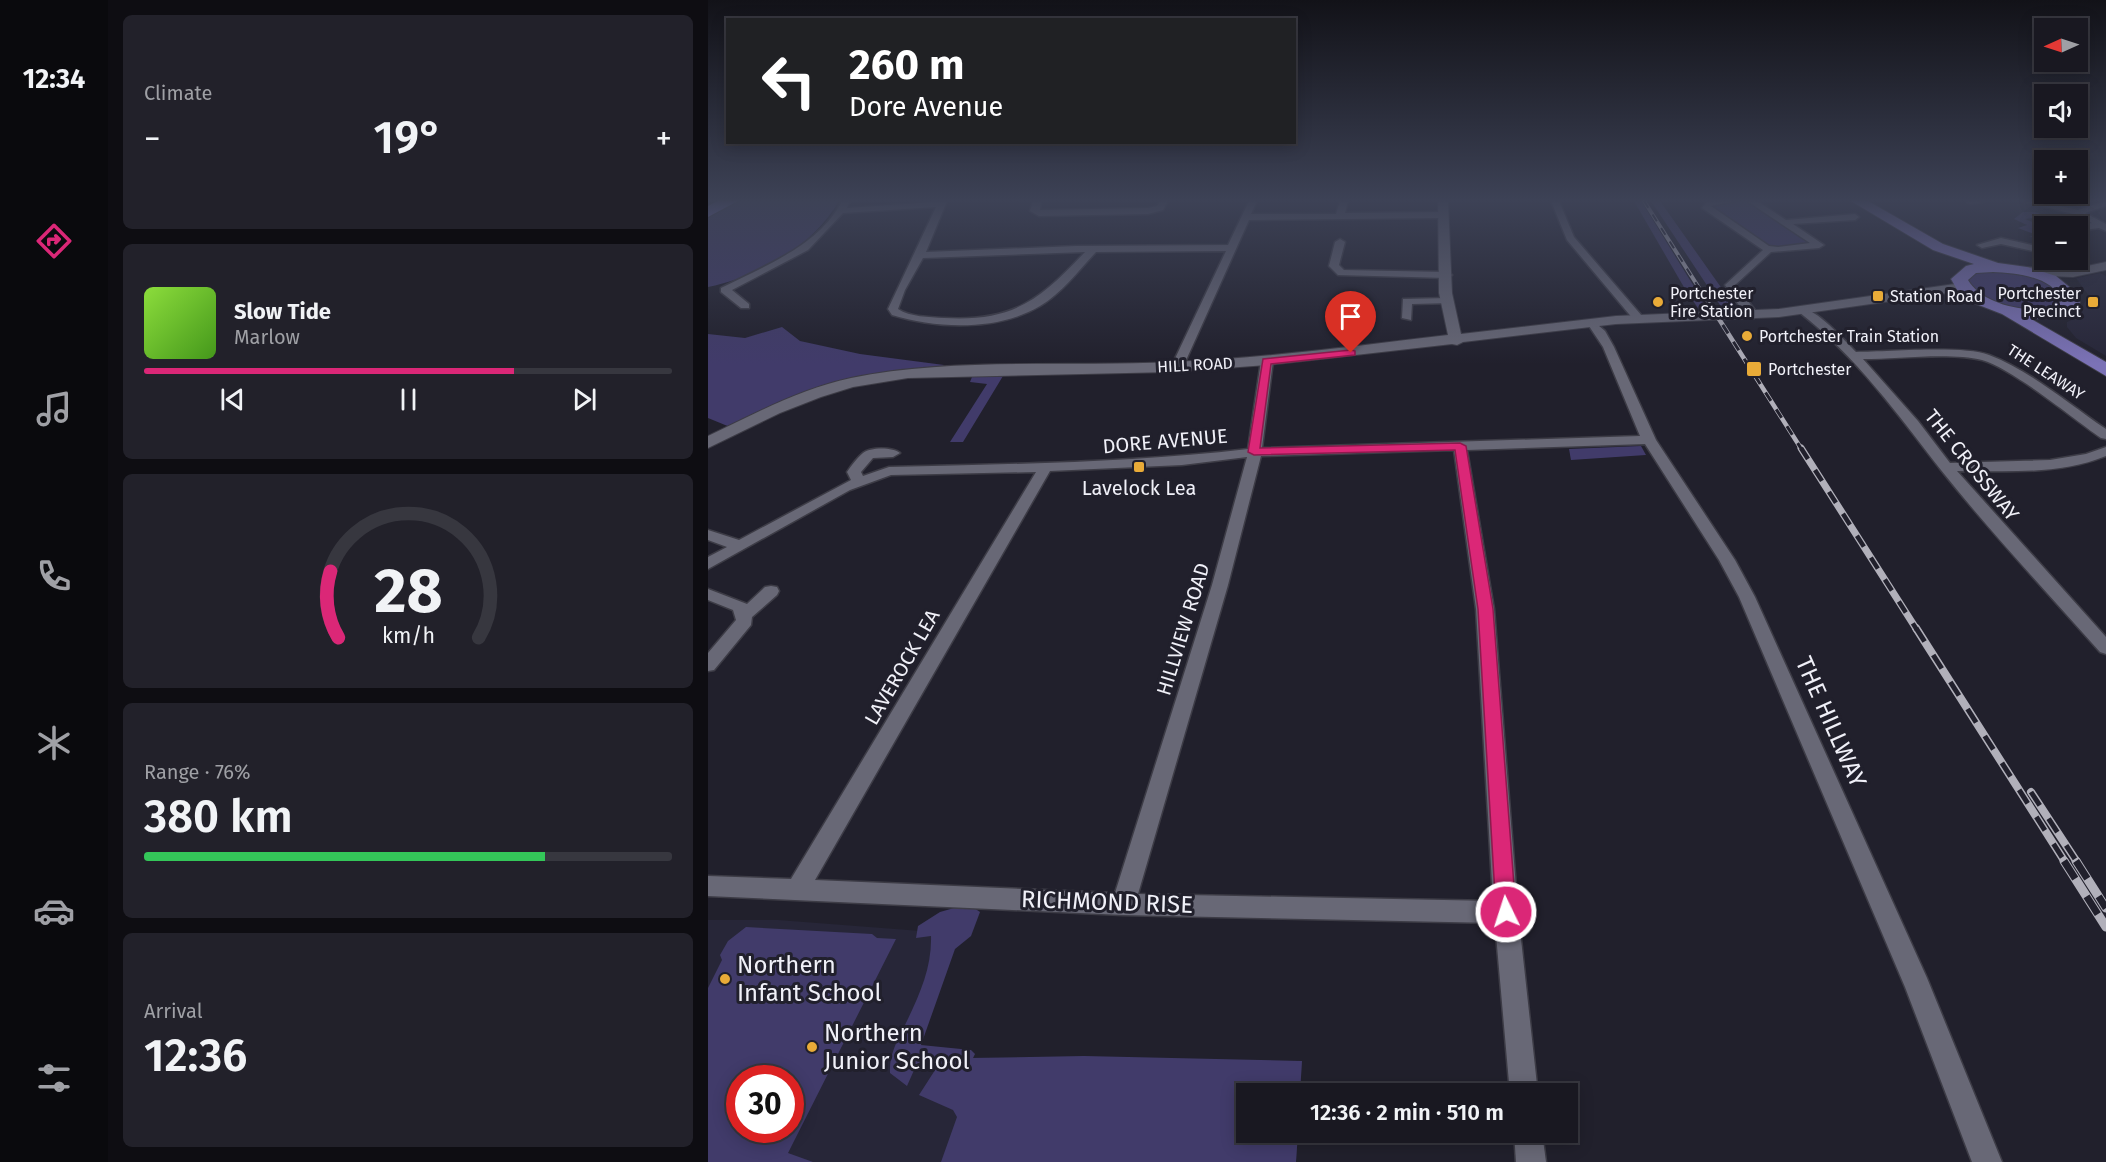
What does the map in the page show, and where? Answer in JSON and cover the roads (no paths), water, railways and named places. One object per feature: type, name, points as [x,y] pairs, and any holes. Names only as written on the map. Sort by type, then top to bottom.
[{"type":"main road","points":[[1934,255],[1960,283],[1996,307],[2106,370]]},
{"type":"main road","points":[[1964,255],[2048,278],[2065,291],[2071,303],[2051,316],[2052,327],[2106,362]]},
{"type":"main road","points":[[1960,283],[1972,269],[2005,268]]},
{"type":"main road","points":[[1996,307],[2026,313],[2056,312]]},
{"type":"street","points":[[745,306],[725,290],[791,255]]},
{"type":"street","points":[[920,255],[900,290],[893,309],[896,313],[916,319],[951,321],[988,318],[1024,310],[1047,296],[1087,255]]},
{"type":"street","points":[[1177,367],[1228,255]]},
{"type":"street","points":[[1337,255],[1334,266],[1341,273],[1446,275]]},
{"type":"street","points":[[1445,255],[1452,332],[1457,341]]},
{"type":"street","points":[[1585,255],[1638,318]]},
{"type":"street","points":[[1762,255],[1730,285],[1754,315],[1923,293],[1960,283]]},
{"type":"street","points":[[2025,271],[2073,273],[2106,266]]},
{"type":"street","points":[[2065,291],[2062,282],[2073,273]]},
{"type":"street","points":[[1923,293],[1996,307]]},
{"type":"street","points":[[1407,318],[1407,302],[1448,301]]},
{"type":"street","name":"THE CROSSWAY","points":[[1803,310],[1839,339],[1852,356],[1882,385],[1916,425],[1946,467],[2106,648]]},
{"type":"street","name":"HILL ROAD","points":[[708,443],[798,400],[838,386],[889,375],[954,370],[1177,367],[1267,362],[1638,318],[1754,315]]},
{"type":"street","name":"THE HILLWAY","points":[[1592,323],[1603,335],[1638,421],[1727,560],[1747,597],[1918,987],[1987,1162]]},
{"type":"street","name":"THE LEAWAY","points":[[1852,356],[1956,354],[1985,357],[2013,370],[2106,435]]},
{"type":"street","name":"HILLVIEW ROAD","points":[[1124,904],[1220,585],[1252,469],[1267,362]]},
{"type":"street","name":"DORE AVENUE","points":[[708,564],[859,481],[905,470],[1045,468],[1182,461],[1254,452],[1649,440]]},
{"type":"street","points":[[1460,446],[1485,609],[1506,912],[1523,1083]]},
{"type":"street","points":[[1946,467],[2060,462],[2085,459],[2106,451]]},
{"type":"street","points":[[859,481],[854,472],[869,454],[893,453]]},
{"type":"street","name":"LAVEROCK LEA","points":[[798,889],[1045,468]]},
{"type":"street","points":[[708,535],[740,546]]},
{"type":"street","points":[[744,615],[771,591]]},
{"type":"street","points":[[708,594],[740,607],[745,621],[708,665]]},
{"type":"street","name":"RICHMOND RISE","points":[[708,886],[1124,904],[1506,912]]},
{"type":"street","points":[[1529,1143],[1531,1162]]},
{"type":"railway","points":[[1678,255],[1713,310]]},
{"type":"railway","points":[[1712,308],[1802,450]]},
{"type":"railway","points":[[1801,448],[1917,630]]},
{"type":"railway","points":[[1916,628],[2065,862]]},
{"type":"railway","points":[[2031,792],[2077,862]]},
{"type":"railway","points":[[2064,861],[2106,927]]},
{"type":"railway","points":[[2076,861],[2106,908]]},
{"type":"place","name":"Station Road","points":[[1878,296]]},
{"type":"place","name":"Portchester Fire Station","points":[[1658,302]]},
{"type":"place","name":"Portchester Precinct","points":[[2093,302]]},
{"type":"place","name":"Portchester Train Station","points":[[1747,336]]},
{"type":"place","name":"Portchester","points":[[1754,369]]},
{"type":"place","name":"Lavelock Lea","points":[[1139,467]]},
{"type":"place","name":"Northern Infant School","points":[[725,979]]},
{"type":"place","name":"Northern Junior School","points":[[812,1047]]}]
